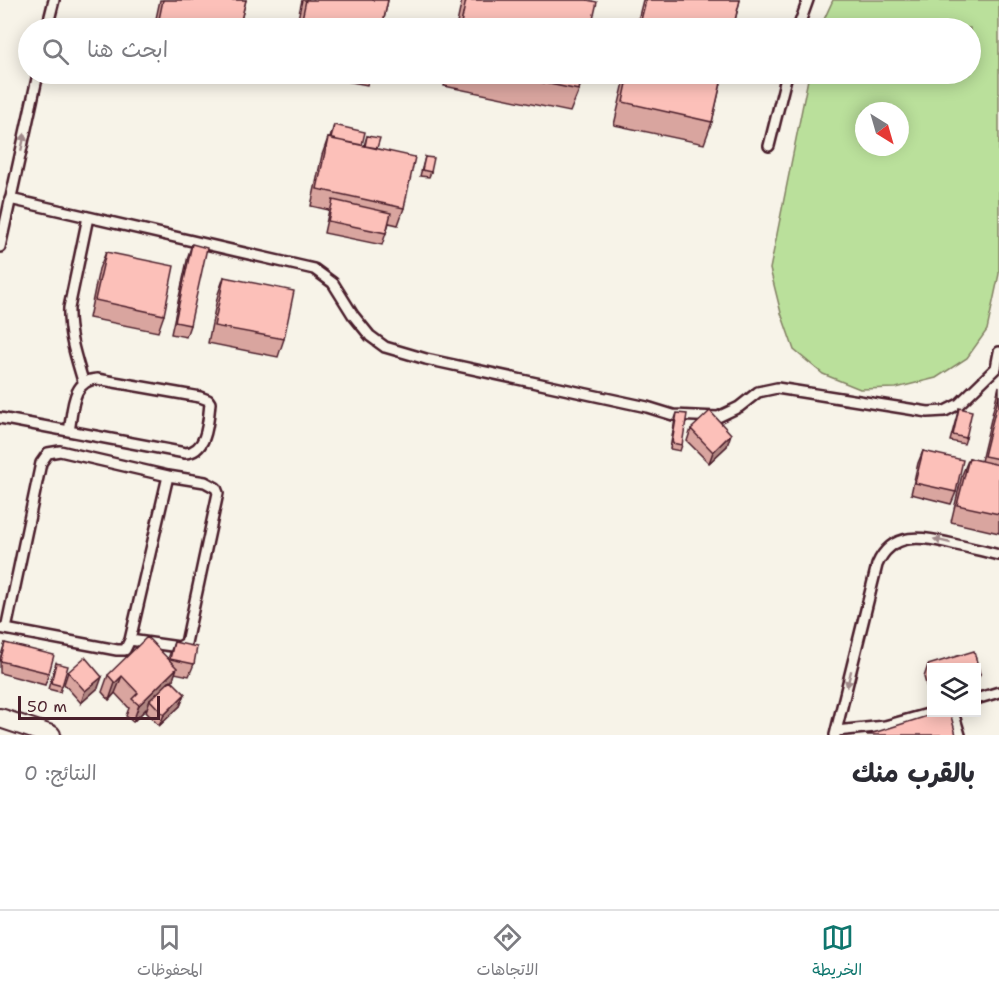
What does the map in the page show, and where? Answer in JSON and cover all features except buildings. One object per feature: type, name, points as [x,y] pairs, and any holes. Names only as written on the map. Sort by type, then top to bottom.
[{"type":"street","points":[[0,718],[51,735]]},
{"type":"lane","points":[[50,18],[54,0]]},
{"type":"lane","points":[[802,18],[808,0]]},
{"type":"lane","points":[[0,247],[36,84]]},
{"type":"lane","points":[[769,146],[784,84]]},
{"type":"lane","points":[[10,199],[314,269],[333,283],[353,315],[370,336],[386,347],[426,359],[647,407],[673,415],[718,417],[739,407],[758,392],[777,388],[928,412],[945,411],[959,404],[996,368],[999,352]]},
{"type":"lane","points":[[69,432],[76,393],[83,381],[69,332],[69,308],[88,217]]},
{"type":"lane","points":[[0,418],[185,453],[197,450],[203,441],[210,403],[204,398],[97,379],[83,381]]},
{"type":"lane","points":[[130,640],[179,647],[183,646],[188,639],[218,493],[216,488],[205,482],[60,452],[48,453],[41,463],[3,628],[125,650],[130,640],[168,476]]},
{"type":"lane","points":[[927,714],[885,726],[836,733],[877,565],[887,549],[904,539],[924,537],[999,555]]},
{"type":"lane","points":[[981,697],[999,692]]},
{"type":"lane","points":[[955,717],[960,735]]},
{"type":"green space","points":[[833,0],[999,0],[999,274],[987,330],[967,358],[936,378],[896,388],[860,389],[823,374],[794,350],[781,313],[770,269],[807,84],[981,84],[981,18],[825,18]]}]
